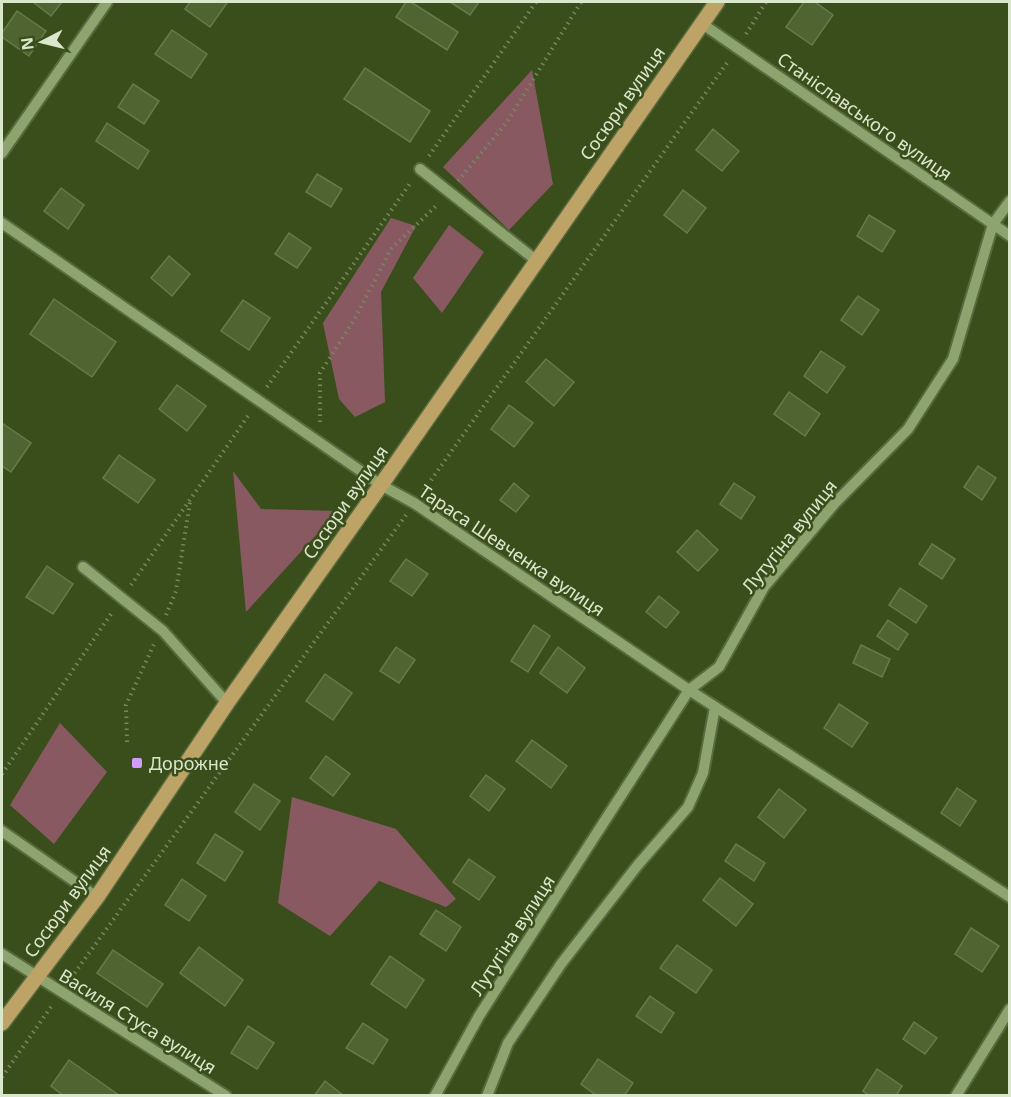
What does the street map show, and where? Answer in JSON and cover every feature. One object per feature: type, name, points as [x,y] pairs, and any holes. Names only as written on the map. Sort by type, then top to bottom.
[{"type":"main road","name":"Сосюри вулиця","points":[[2,1023],[97,897],[227,703],[717,2]]},
{"type":"street","points":[[2,153],[108,2]]},
{"type":"street","name":"Станіславського вулиця","points":[[701,23],[1010,236]]},
{"type":"street","points":[[420,169],[537,261]]},
{"type":"street","name":"Лутугіна вулиця","points":[[435,1095],[479,1016],[689,690],[719,667],[764,587],[820,520],[908,429],[953,359],[993,224],[1010,201]]},
{"type":"street","name":"Тараса Шевченка вулиця","points":[[2,223],[381,485],[414,503],[689,690],[1010,897]]},
{"type":"street","points":[[83,567],[163,632],[227,703]]},
{"type":"street","points":[[487,1095],[508,1043],[561,964],[637,866],[688,807],[703,773],[715,707]]},
{"type":"street","points":[[2,831],[97,897]]},
{"type":"street","name":"Василя Стуса вулиця","points":[[2,954],[226,1095]]},
{"type":"street","points":[[956,1095],[1010,1009]]},
{"type":"path","points":[[258,401],[536,2]]},
{"type":"path","points":[[320,444],[320,373],[354,320],[391,249],[449,192],[507,122],[581,2]]},
{"type":"path","points":[[2,1077],[738,48],[766,2]]},
{"type":"shaded area","points":[[532,70],[553,184],[509,230],[443,167]]},
{"type":"shaded area","points":[[391,218],[416,226],[381,292],[385,402],[355,417],[339,399],[323,323]]},
{"type":"shaded area","points":[[449,225],[484,252],[442,313],[413,278]]},
{"type":"shaded area","points":[[233,471],[261,509],[338,511],[246,612]]},
{"type":"shaded area","points":[[60,723],[107,772],[54,844],[10,805]]},
{"type":"shaded area","points":[[292,797],[396,829],[456,899],[446,907],[379,881],[330,936],[278,903]]},
{"type":"building","points":[[33,2],[62,2],[51,16]]},
{"type":"building","points":[[190,2],[227,3],[210,27],[185,9]]},
{"type":"building","points":[[406,2],[411,2],[458,32],[447,50],[396,17]]},
{"type":"building","points":[[450,2],[479,2],[470,15]]},
{"type":"building","points":[[804,2],[815,2],[833,15],[812,45],[786,27]]},
{"type":"building","points":[[17,11],[46,31],[29,56],[2,37],[2,33]]},
{"type":"building","points":[[172,30],[207,54],[191,78],[155,54]]},
{"type":"building","points":[[365,68],[430,111],[410,142],[344,99]]},
{"type":"building","points":[[133,84],[159,101],[144,124],[118,107]]},
{"type":"building","points":[[107,123],[149,151],[138,169],[96,141]]},
{"type":"building","points":[[713,129],[739,151],[722,171],[696,150]]},
{"type":"building","points":[[317,174],[342,189],[331,207],[306,192]]},
{"type":"building","points":[[61,188],[84,205],[68,229],[44,211]]},
{"type":"building","points":[[683,190],[706,208],[687,233],[664,215]]},
{"type":"building","points":[[869,215],[895,231],[882,252],[857,236]]},
{"type":"building","points":[[289,233],[311,248],[297,268],[275,254]]},
{"type":"building","points":[[169,256],[190,274],[172,296],[151,278]]},
{"type":"building","points":[[858,296],[879,310],[862,335],[841,320]]},
{"type":"building","points":[[54,299],[116,342],[92,377],[30,334]]},
{"type":"building","points":[[243,300],[270,318],[249,350],[221,331]]},
{"type":"building","points":[[821,351],[845,367],[827,393],[804,376]]},
{"type":"building","points":[[546,359],[574,382],[554,406],[526,382]]},
{"type":"building","points":[[177,385],[206,406],[187,431],[159,409]]},
{"type":"building","points":[[789,392],[820,414],[805,436],[774,414]]},
{"type":"building","points":[[509,405],[533,423],[514,447],[491,429]]},
{"type":"building","points":[[2,423],[31,443],[11,472],[2,466]]},
{"type":"building","points":[[119,455],[155,480],[138,503],[103,478]]},
{"type":"building","points":[[978,466],[996,478],[982,500],[964,487]]},
{"type":"building","points":[[514,483],[529,496],[516,512],[500,500]]},
{"type":"building","points":[[734,483],[755,497],[741,519],[720,504]]},
{"type":"building","points":[[697,530],[718,550],[698,571],[677,552]]},
{"type":"building","points":[[932,544],[955,559],[942,579],[919,564]]},
{"type":"building","points":[[406,559],[428,574],[412,596],[390,581]]},
{"type":"building","points":[[47,566],[73,584],[53,614],[26,597]]},
{"type":"building","points":[[900,588],[927,606],[916,623],[889,605]]},
{"type":"building","points":[[659,596],[679,612],[666,628],[646,612]]},
{"type":"building","points":[[888,620],[908,634],[898,650],[877,636]]},
{"type":"building","points":[[534,625],[550,636],[528,672],[511,661]]},
{"type":"building","points":[[861,645],[890,659],[882,677],[853,663]]},
{"type":"building","points":[[396,647],[415,660],[399,683],[380,671]]},
{"type":"building","points":[[558,647],[585,668],[567,693],[540,673]]},
{"type":"building","points":[[325,674],[352,693],[333,720],[306,701]]},
{"type":"building","points":[[839,704],[868,723],[852,747],[824,728]]},
{"type":"building","points":[[532,740],[567,766],[551,788],[516,761]]},
{"type":"building","points":[[326,756],[350,774],[333,796],[310,778]]},
{"type":"building","points":[[486,775],[505,789],[489,811],[470,796]]},
{"type":"building","points":[[254,784],[280,801],[260,830],[235,812]]},
{"type":"building","points":[[957,788],[976,801],[960,826],[941,813]]},
{"type":"building","points":[[779,789],[806,810],[784,838],[758,817]]},
{"type":"building","points":[[215,834],[243,852],[225,881],[197,863]]},
{"type":"building","points":[[736,844],[765,863],[754,881],[725,861]]},
{"type":"building","points":[[469,859],[495,877],[479,900],[453,882]]},
{"type":"building","points":[[720,878],[753,904],[736,926],[703,900]]},
{"type":"building","points":[[182,879],[206,896],[189,921],[165,905]]},
{"type":"building","points":[[436,910],[461,927],[446,951],[420,934]]},
{"type":"building","points":[[971,928],[999,946],[982,972],[955,954]]},
{"type":"building","points":[[677,945],[712,970],[696,993],[660,968]]},
{"type":"building","points":[[199,947],[243,980],[225,1006],[180,973]]},
{"type":"building","points":[[113,950],[163,984],[147,1007],[97,973]]},
{"type":"building","points":[[390,956],[424,980],[406,1008],[371,984]]},
{"type":"building","points":[[650,996],[674,1013],[661,1033],[636,1016]]},
{"type":"building","points":[[914,1022],[937,1038],[925,1054],[903,1039]]},
{"type":"building","points":[[363,1023],[388,1040],[373,1064],[346,1048]]},
{"type":"building","points":[[248,1026],[274,1043],[257,1069],[231,1053]]},
{"type":"building","points":[[598,1059],[633,1083],[624,1096],[597,1096],[581,1084]]},
{"type":"building","points":[[69,1060],[120,1096],[64,1096],[51,1086]]},
{"type":"building","points":[[877,1069],[902,1086],[896,1096],[870,1096],[863,1091]]},
{"type":"building","points":[[325,1081],[344,1096],[314,1096]]},
{"type":"place","name":"Дорожне","points":[[137,763]]}]
